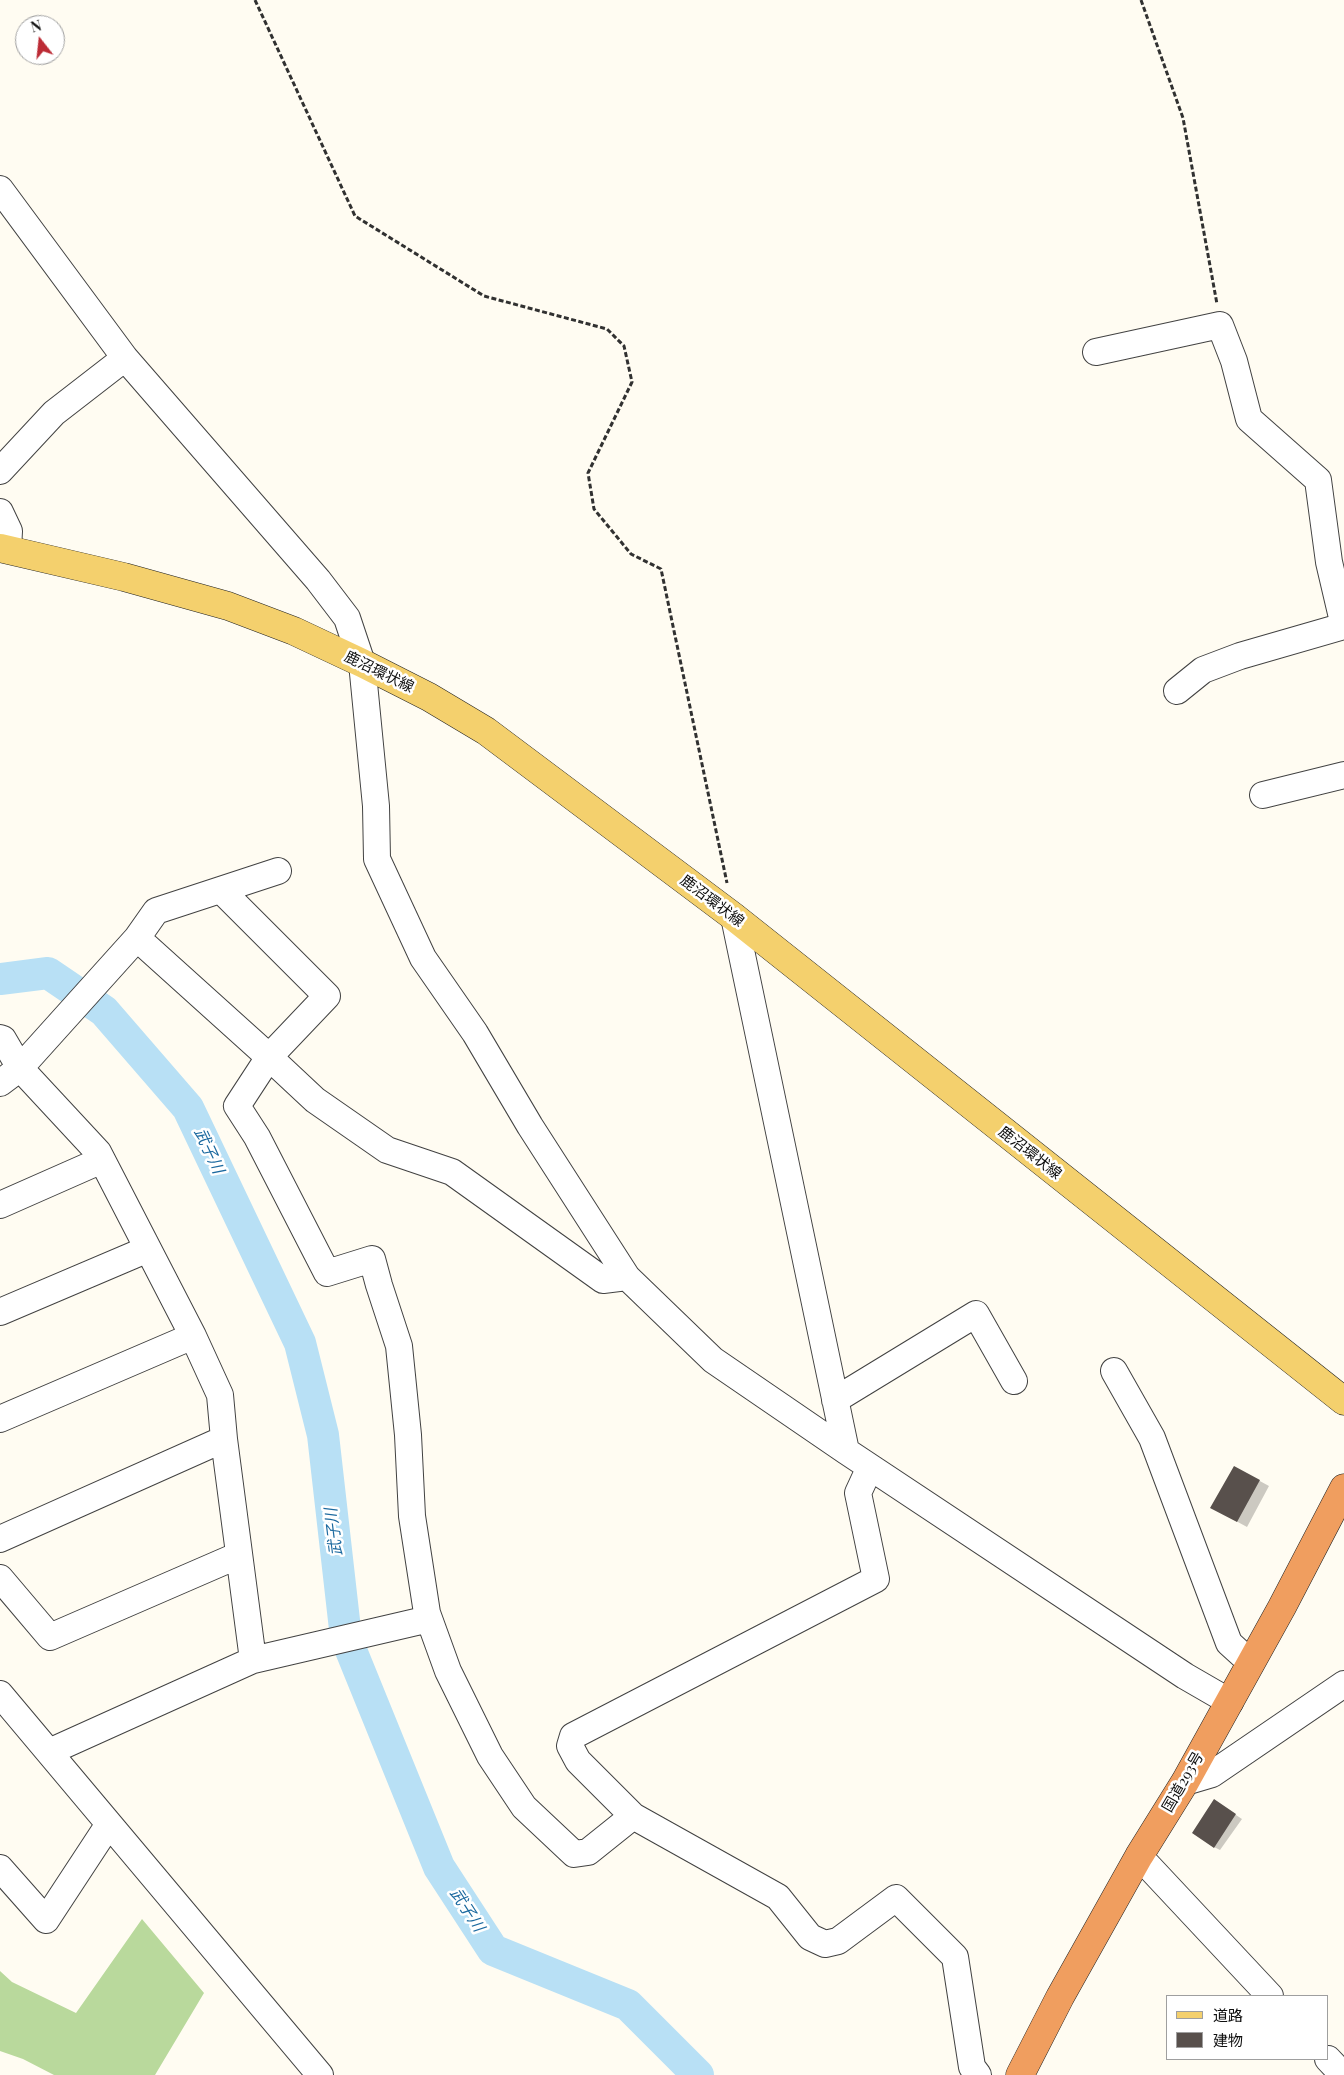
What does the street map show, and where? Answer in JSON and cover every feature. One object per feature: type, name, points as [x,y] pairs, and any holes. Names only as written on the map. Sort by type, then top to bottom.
[{"type":"highway","name":"国道293号","points":[[1020,2075],[1060,1998],[1139,1856],[1230,1702],[1344,1488]]},
{"type":"main road","name":"鹿沼環状線","points":[[4,549],[124,577],[228,606],[294,631],[362,663],[429,697],[486,731],[734,917],[1344,1401]]},
{"type":"street","points":[[0,188],[125,358],[318,580],[347,618],[362,663],[376,806],[377,859],[423,958],[474,1033],[530,1126],[627,1278],[713,1360],[846,1451],[1185,1676],[1230,1702]]},
{"type":"street","points":[[1096,352],[1220,325],[1234,361],[1250,419],[1318,480],[1329,562],[1343,620],[1203,670],[1177,691]]},
{"type":"street","points":[[0,471],[54,413],[125,358]]},
{"type":"street","points":[[0,512],[9,531],[4,549]]},
{"type":"street","points":[[1263,795],[1344,775]]},
{"type":"street","points":[[10,1075],[137,938],[156,911],[278,871]]},
{"type":"street","points":[[221,890],[327,996],[269,1056],[237,1106],[257,1137],[327,1273],[372,1259],[378,1285],[399,1346],[408,1434],[412,1516],[430,1619],[448,1672],[490,1756],[524,1807],[574,1854],[588,1852],[633,1816]]},
{"type":"street","points":[[734,917],[846,1451]]},
{"type":"street","points":[[137,938],[269,1056],[315,1100],[387,1150],[452,1172],[603,1280],[627,1278]]},
{"type":"street","points":[[0,1038],[3,1039],[10,1075],[98,1152],[193,1336],[220,1395],[253,1660]]},
{"type":"street","points":[[0,1205],[102,1160]]},
{"type":"street","points":[[0,1312],[148,1249]]},
{"type":"street","points":[[835,1400],[976,1314],[1014,1381]]},
{"type":"street","points":[[0,1419],[193,1336]]},
{"type":"street","points":[[1114,1371],[1152,1438],[1229,1643],[1251,1663]]},
{"type":"street","points":[[0,1539],[224,1439]]},
{"type":"street","points":[[870,1467],[858,1493],[876,1579],[573,1736],[570,1746],[578,1761],[633,1816],[778,1897],[810,1937],[825,1944],[838,1942],[896,1898],[955,1957],[972,2068],[978,2075]]},
{"type":"street","points":[[0,1578],[50,1637],[240,1554]]},
{"type":"street","points":[[49,1752],[253,1660],[430,1619]]},
{"type":"street","points":[[1184,1782],[1212,1774],[1344,1684]]},
{"type":"street","points":[[0,1694],[320,2075]]},
{"type":"street","points":[[0,1868],[46,1920],[109,1824]]},
{"type":"street","points":[[1139,1856],[1269,1995]]},
{"type":"street","points":[[1329,2060],[1343,2075]]},
{"type":"path","points":[[254,0],[355,216],[484,296],[606,329],[624,346],[632,382],[588,473],[594,509],[630,554],[661,569],[734,917]]},
{"type":"path","points":[[1141,0],[1183,118],[1220,325]]},
{"type":"green space","points":[[142,1919],[204,1993],[155,2075],[54,2075],[23,2059],[0,2051],[0,1971],[12,1982],[76,2013]]},
{"type":"building","points":[[1234,1466],[1260,1480],[1237,1522],[1210,1508]]},
{"type":"building","points":[[1214,1799],[1236,1814],[1214,1848],[1192,1833]]},
{"type":"waterway","name":"武子川","points":[[0,979],[48,973],[104,1011],[188,1108],[300,1343],[323,1435],[346,1638],[439,1867],[493,1950],[628,2005],[698,2075]]}]
